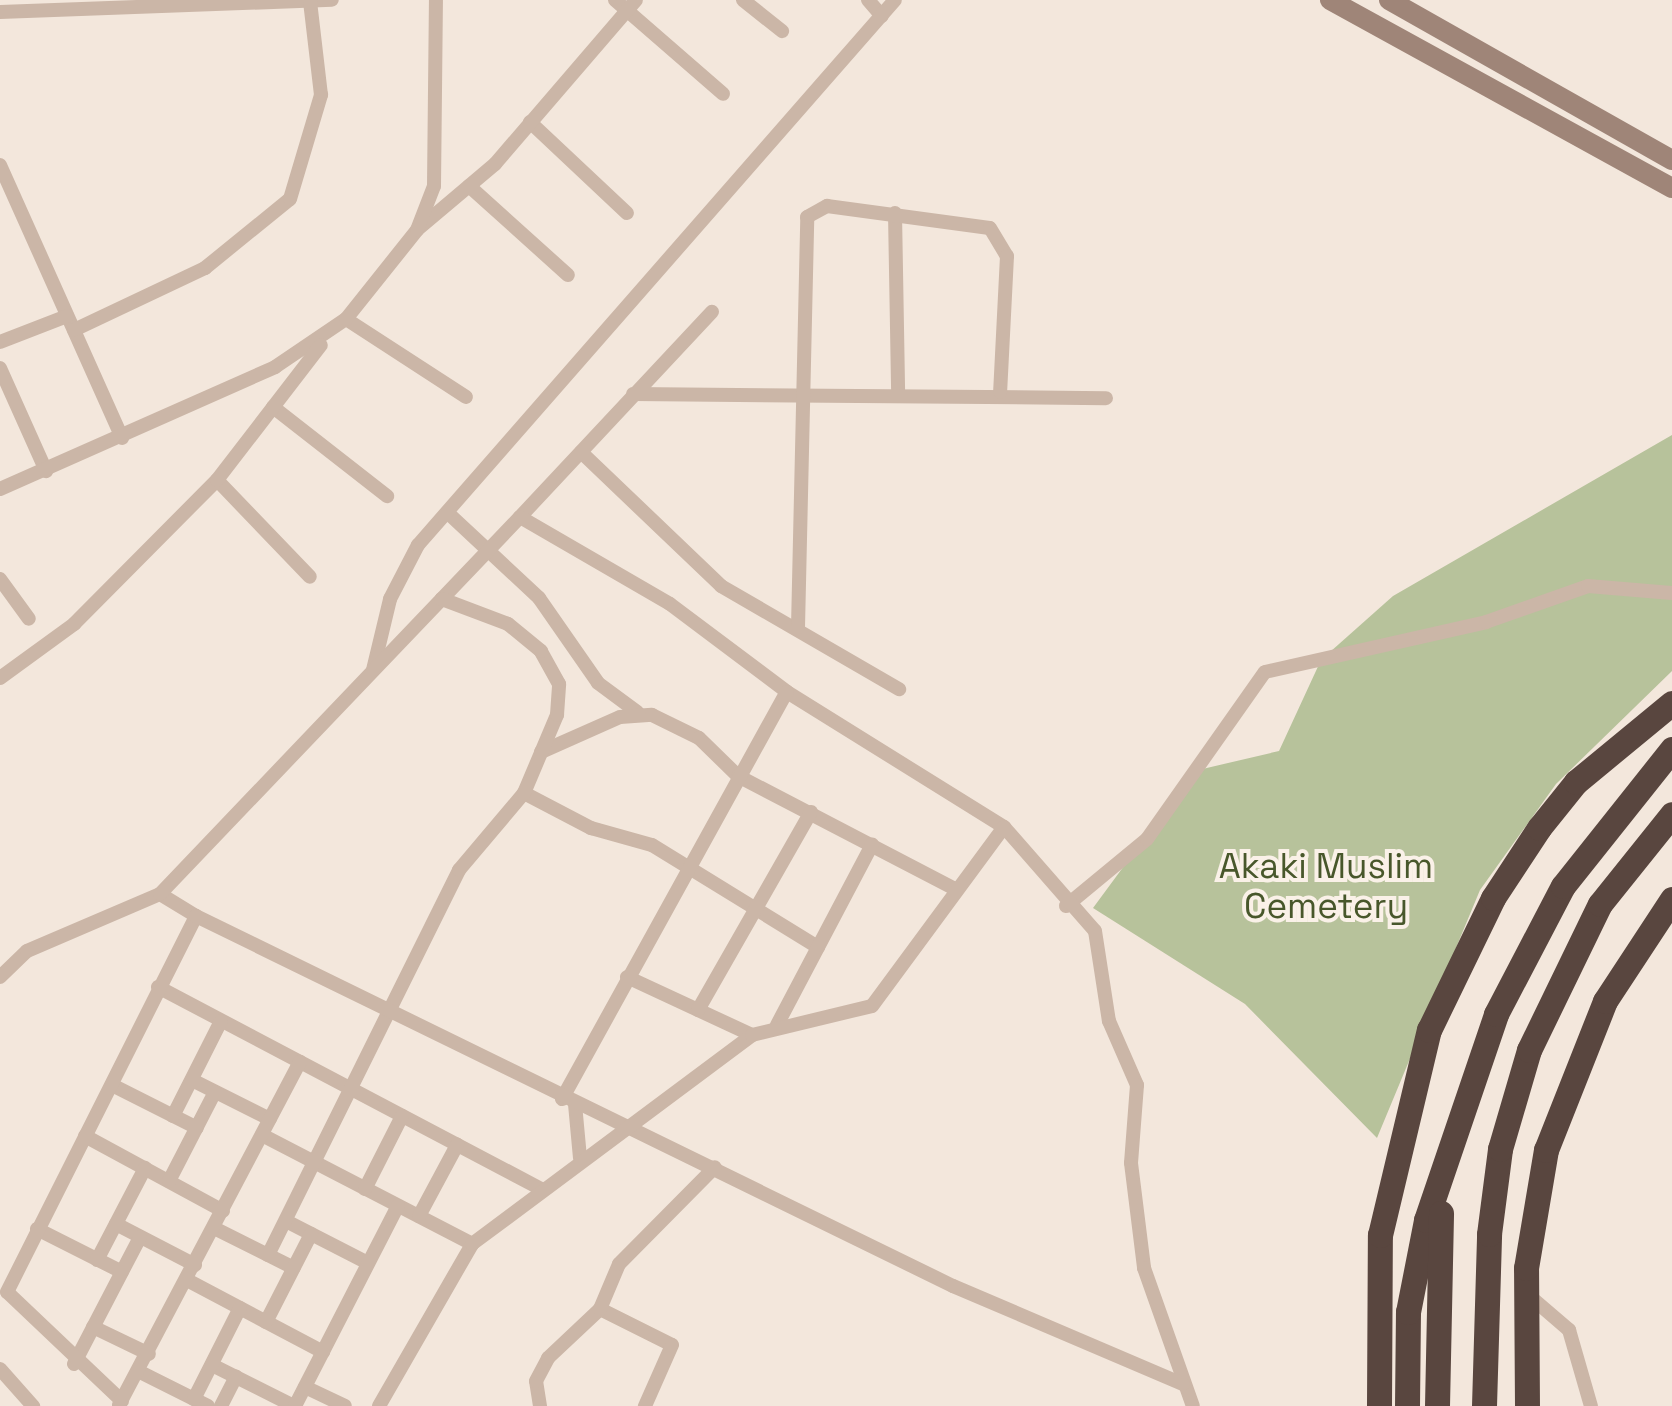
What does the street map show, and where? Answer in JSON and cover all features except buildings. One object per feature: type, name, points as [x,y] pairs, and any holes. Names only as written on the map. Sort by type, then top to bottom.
[{"type":"highway","points":[[1379,1406],[1380,1235],[1430,1030],[1485,912],[1539,828],[1576,782],[1672,703]]},
{"type":"highway","points":[[1407,1406],[1408,1312],[1460,1115],[1534,936],[1614,813],[1672,749]]},
{"type":"highway","points":[[1484,1406],[1485,1316],[1500,1149],[1529,1050],[1600,904],[1672,814]]},
{"type":"highway","points":[[1527,1406],[1526,1293],[1534,1206],[1558,1111],[1605,1001],[1672,899]]},
{"type":"highway","points":[[1438,1406],[1440,1218],[1460,1115]]},
{"type":"highway","points":[[1485,1316],[1496,1406]]},
{"type":"street","points":[[0,12],[332,0]]},
{"type":"street","points":[[417,230],[440,139],[436,0]]},
{"type":"street","points":[[743,0],[782,32]]},
{"type":"street","points":[[868,0],[882,16]]},
{"type":"street","points":[[373,671],[400,575],[895,0]]},
{"type":"street","points":[[1330,0],[1672,188]]},
{"type":"street","points":[[1390,0],[1672,160]]},
{"type":"street","points":[[74,330],[205,268],[290,198],[320,95],[310,2]]},
{"type":"street","points":[[0,678],[74,624],[217,480],[417,230],[469,186],[530,122],[626,3],[722,94]]},
{"type":"street","points":[[530,122],[627,213]]},
{"type":"street","points":[[0,165],[122,438]]},
{"type":"street","points":[[469,186],[568,275]]},
{"type":"street","points":[[798,627],[808,389],[806,217],[827,206],[979,221],[1000,238],[1000,392]]},
{"type":"street","points":[[895,212],[898,390]]},
{"type":"street","points":[[0,977],[27,950],[160,894],[712,312]]},
{"type":"street","points":[[0,342],[67,316]]},
{"type":"street","points":[[346,320],[466,398]]},
{"type":"street","points":[[0,489],[122,438],[328,337]]},
{"type":"street","points":[[0,368],[46,471]]},
{"type":"street","points":[[633,394],[808,389],[1106,398]]},
{"type":"street","points":[[274,407],[386,496]]},
{"type":"street","points":[[580,452],[709,577],[899,688]]},
{"type":"street","points":[[217,480],[310,576]]},
{"type":"street","points":[[449,514],[484,555],[539,598],[591,675],[637,712],[699,738],[738,776],[955,888]]},
{"type":"street","points":[[520,517],[670,604],[787,692],[1004,827],[1066,906],[1094,932],[1108,1020],[1137,1085],[1136,1221],[1183,1384],[1194,1406]]},
{"type":"street","points":[[0,580],[29,619]]},
{"type":"street","points":[[1066,906],[1147,839],[1265,672],[1486,622],[1588,586],[1672,593]]},
{"type":"street","points":[[268,1255],[390,1018],[458,870],[524,793],[560,698],[541,652],[508,624],[442,599]]},
{"type":"street","points":[[580,1158],[569,1101],[627,977],[787,692]]},
{"type":"street","points":[[541,752],[637,712]]},
{"type":"street","points":[[524,793],[591,828],[652,845],[688,874],[818,947]]},
{"type":"street","points":[[698,1010],[810,812]]},
{"type":"street","points":[[379,1406],[472,1244],[580,1158],[634,1128],[752,1036],[777,1025],[872,1006],[955,888],[1004,827]]},
{"type":"street","points":[[777,1025],[872,845]]},
{"type":"street","points":[[160,894],[390,1018],[634,1128],[1115,1361],[1183,1384]]},
{"type":"street","points":[[196,916],[37,1229],[9,1301],[120,1404],[300,1062]]},
{"type":"street","points":[[627,977],[752,1036]]},
{"type":"street","points":[[158,987],[543,1190]]},
{"type":"street","points":[[173,1116],[222,1021]]},
{"type":"street","points":[[192,1080],[270,1119]]},
{"type":"street","points":[[112,1086],[197,1128]]},
{"type":"street","points":[[170,1181],[215,1092]]},
{"type":"street","points":[[365,1188],[402,1116]]},
{"type":"street","points":[[262,1135],[472,1244]]},
{"type":"street","points":[[85,1136],[223,1211]]},
{"type":"street","points":[[419,1216],[457,1144]]},
{"type":"street","points":[[540,1406],[536,1381],[548,1358],[600,1309],[619,1264],[715,1167]]},
{"type":"street","points":[[97,1260],[145,1168]]},
{"type":"street","points":[[212,1365],[294,1406],[398,1206]]},
{"type":"street","points":[[286,1221],[368,1263]]},
{"type":"street","points":[[116,1224],[195,1264]]},
{"type":"street","points":[[214,1228],[294,1268]]},
{"type":"street","points":[[37,1229],[122,1272]]},
{"type":"street","points":[[266,1322],[312,1234]]},
{"type":"street","points":[[74,1364],[140,1236]]},
{"type":"street","points":[[187,1280],[322,1352]]},
{"type":"street","points":[[1526,1293],[1569,1330],[1591,1406]]},
{"type":"street","points":[[140,1372],[201,1403],[212,1365],[240,1308]]},
{"type":"street","points":[[600,1309],[672,1345],[645,1406]]},
{"type":"street","points":[[93,1327],[149,1354]]},
{"type":"street","points":[[0,1369],[33,1406]]},
{"type":"street","points":[[221,1406],[236,1377]]},
{"type":"street","points":[[305,1386],[345,1406]]},
{"type":"green space","name":"Akaki Muslim Cemetery","points":[[1672,435],[1672,671],[1556,784],[1480,890],[1377,1138],[1245,1004],[1093,908],[1194,771],[1279,751],[1321,660],[1393,596]]}]
